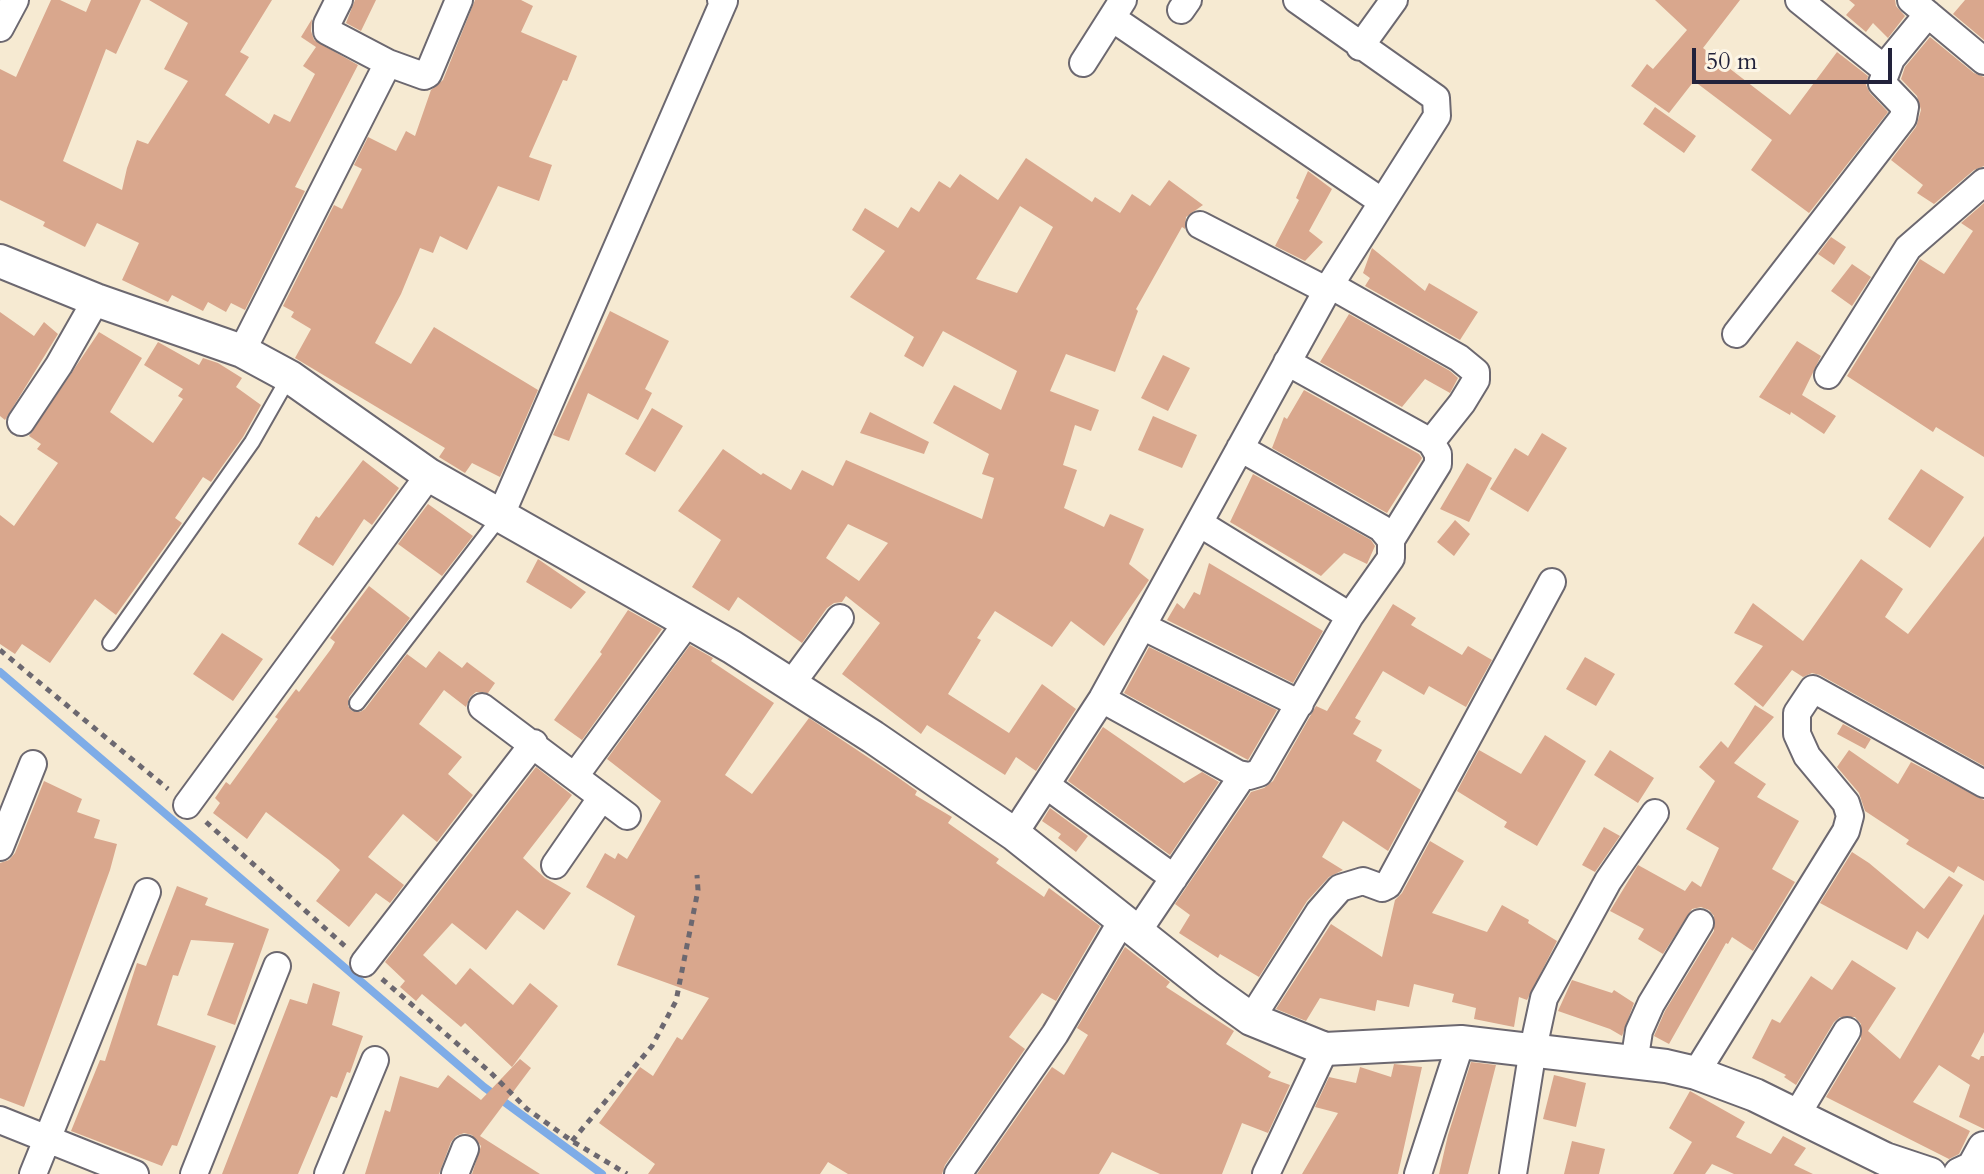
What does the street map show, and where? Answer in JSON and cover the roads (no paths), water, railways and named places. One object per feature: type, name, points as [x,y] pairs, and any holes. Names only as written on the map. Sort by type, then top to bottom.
[{"type":"street","points":[[0,28],[15,0]]},
{"type":"street","points":[[339,0],[327,24],[327,31],[388,63],[424,76],[428,74],[459,0]]},
{"type":"street","points":[[500,517],[723,0]]},
{"type":"street","points":[[1014,834],[1102,699],[1329,288],[1437,116],[1436,98],[1297,0]]},
{"type":"street","points":[[1360,47],[1394,0]]},
{"type":"street","points":[[1799,0],[1886,70]]},
{"type":"street","points":[[1736,334],[1903,118],[1905,107],[1882,83],[1919,5],[1984,61]]},
{"type":"street","points":[[1083,63],[1118,9],[1381,201]]},
{"type":"street","points":[[242,351],[388,63]]},
{"type":"street","points":[[1828,375],[1908,248],[1984,182]]},
{"type":"street","points":[[1200,225],[1329,288],[1459,358],[1476,372],[1476,380],[1462,403],[1431,442]]},
{"type":"street","points":[[0,261],[96,300],[242,351],[290,377],[429,475],[792,683],[1014,834],[1251,1019],[1325,1049],[1461,1042],[1533,1049],[1696,1073],[1755,1095],[1885,1159],[1930,1174]]},
{"type":"street","points":[[21,422],[59,365],[96,300]]},
{"type":"street","points":[[1102,699],[1243,775],[1259,773],[1350,616],[1391,558],[1391,540],[1438,464],[1438,454],[1431,442],[1287,362]]},
{"type":"street","points":[[1240,448],[1381,528],[1391,540]]},
{"type":"street","points":[[187,805],[429,475]]},
{"type":"street","points":[[1199,523],[1350,616]]},
{"type":"street","points":[[1251,1019],[1319,912],[1340,888],[1363,881],[1382,888],[1388,885],[1552,582]]},
{"type":"street","points":[[792,683],[840,618]]},
{"type":"street","points":[[575,776],[687,623]]},
{"type":"street","points":[[1142,626],[1300,704]]},
{"type":"street","points":[[1696,1073],[1846,831],[1850,816],[1846,803],[1807,756],[1797,734],[1797,713],[1813,689],[1984,784]]},
{"type":"street","points":[[482,707],[534,743],[627,816]]},
{"type":"street","points":[[364,963],[534,743]]},
{"type":"street","points":[[0,847],[33,764]]},
{"type":"street","points":[[958,1174],[1130,925],[1174,878],[1243,775]]},
{"type":"street","points":[[1046,785],[1174,878]]},
{"type":"street","points":[[555,865],[602,797]]},
{"type":"street","points":[[1513,1174],[1544,998],[1608,881],[1655,813]]},
{"type":"street","points":[[33,1174],[147,892]]},
{"type":"street","points":[[1634,1063],[1639,1031],[1651,1004],[1700,923]]},
{"type":"street","points":[[194,1174],[277,966]]},
{"type":"street","points":[[1796,1116],[1847,1031]]},
{"type":"street","points":[[1418,1174],[1461,1042]]},
{"type":"street","points":[[1266,1174],[1325,1049]]},
{"type":"street","points":[[328,1174],[375,1060]]},
{"type":"street","points":[[0,1120],[135,1174]]},
{"type":"street","points":[[455,1174],[465,1149]]},
{"type":"lane","points":[[110,643],[252,442],[290,377]]},
{"type":"lane","points":[[357,703],[500,517]]},
{"type":"waterway","points":[[0,672],[484,1087],[602,1174]]}]
